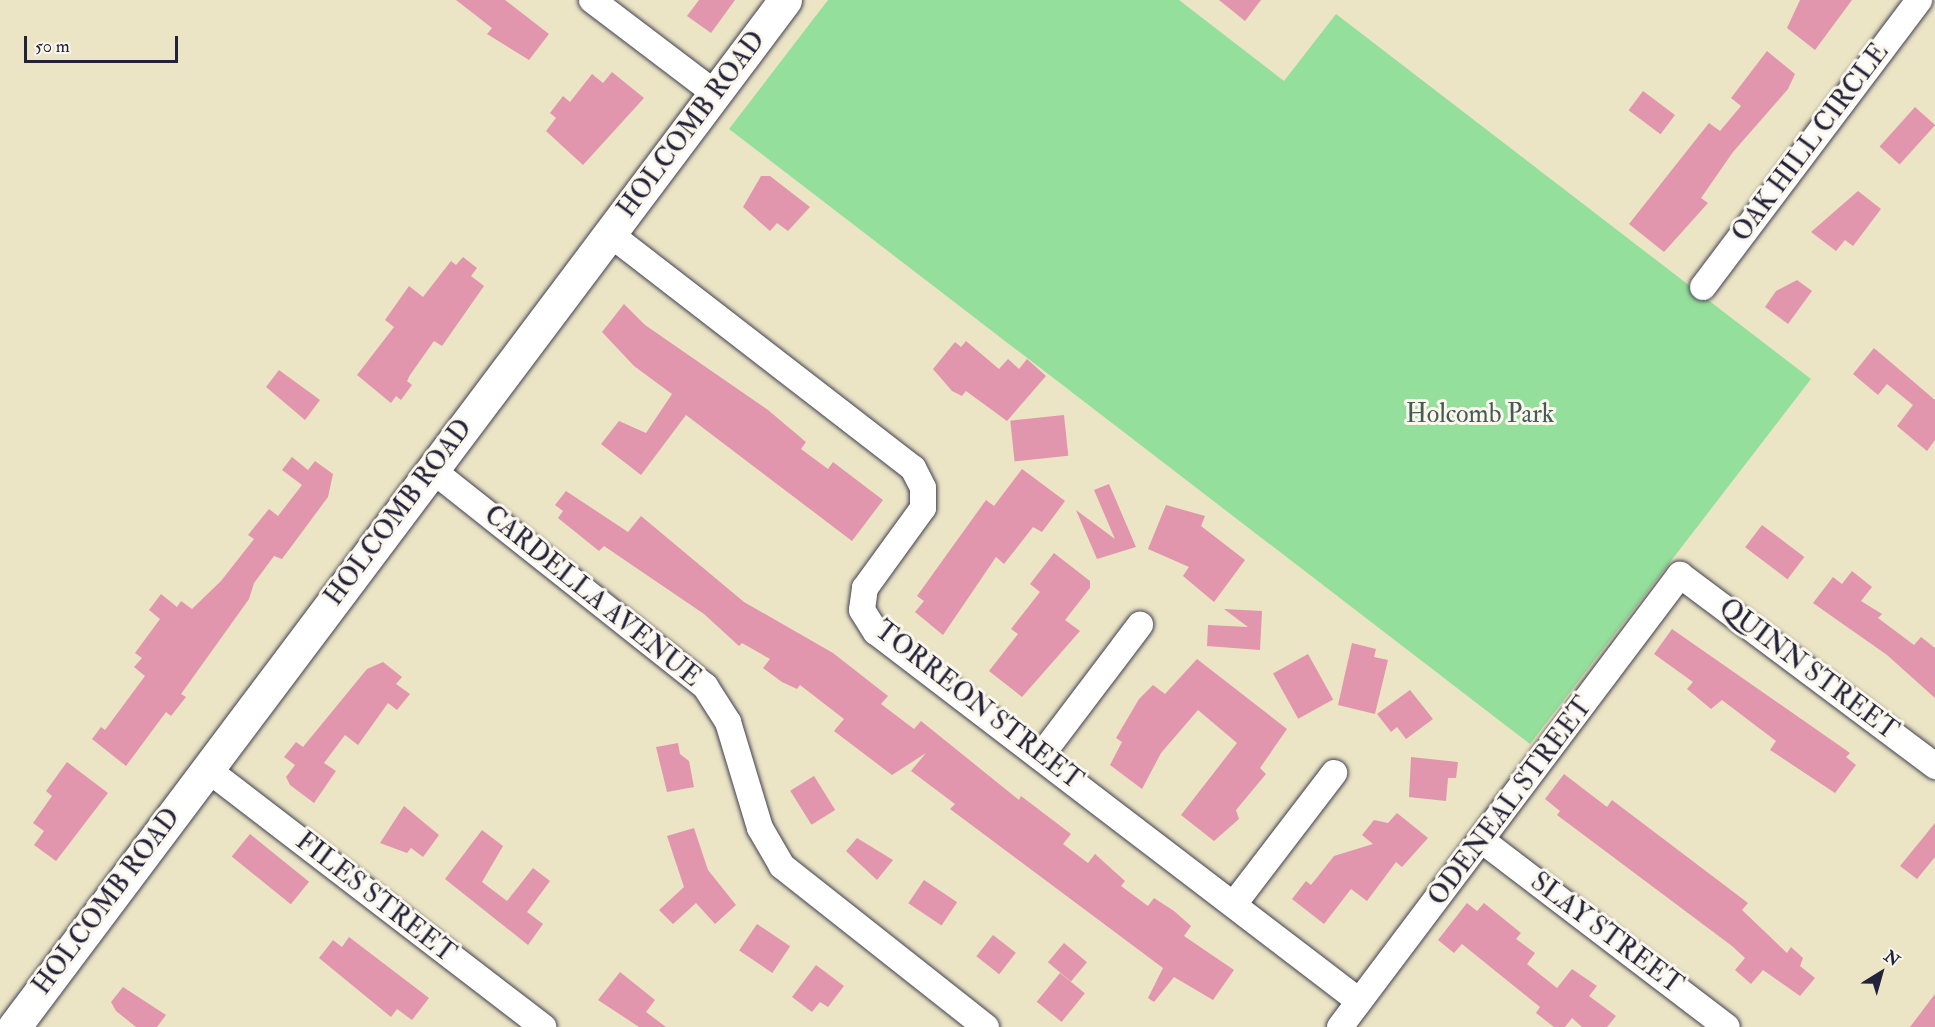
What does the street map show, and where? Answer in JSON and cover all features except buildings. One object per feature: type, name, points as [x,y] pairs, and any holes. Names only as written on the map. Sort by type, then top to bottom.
[{"type":"street","points":[[592,0],[716,94]]},
{"type":"street","name":"HOLCOMB ROAD","points":[[14,1027],[785,0]]},
{"type":"street","name":"OAK HILL CIRCLE","points":[[1703,286],[1919,0]]},
{"type":"street","name":"TORREON STREET","points":[[610,234],[913,468],[923,488],[923,508],[865,588],[862,610],[876,632],[1359,1001]]},
{"type":"street","name":"CARDELLA AVENUE","points":[[431,470],[705,686],[728,722],[760,828],[782,866],[986,1027]]},
{"type":"street","name":"QUINN STREET","points":[[1680,575],[1935,766]]},
{"type":"street","name":"ODENEAL STREET","points":[[1340,1027],[1484,842],[1680,575]]},
{"type":"street","points":[[1040,757],[1140,625]]},
{"type":"street","name":"FILES STREET","points":[[207,769],[543,1027]]},
{"type":"street","points":[[1234,904],[1334,773]]},
{"type":"street","name":"SLAY STREET","points":[[1484,842],[1727,1027]]},
{"type":"green space","name":"Holcomb Park","points":[[828,0],[1179,0],[1284,81],[1336,14],[1811,379],[1530,744],[729,129]]}]
